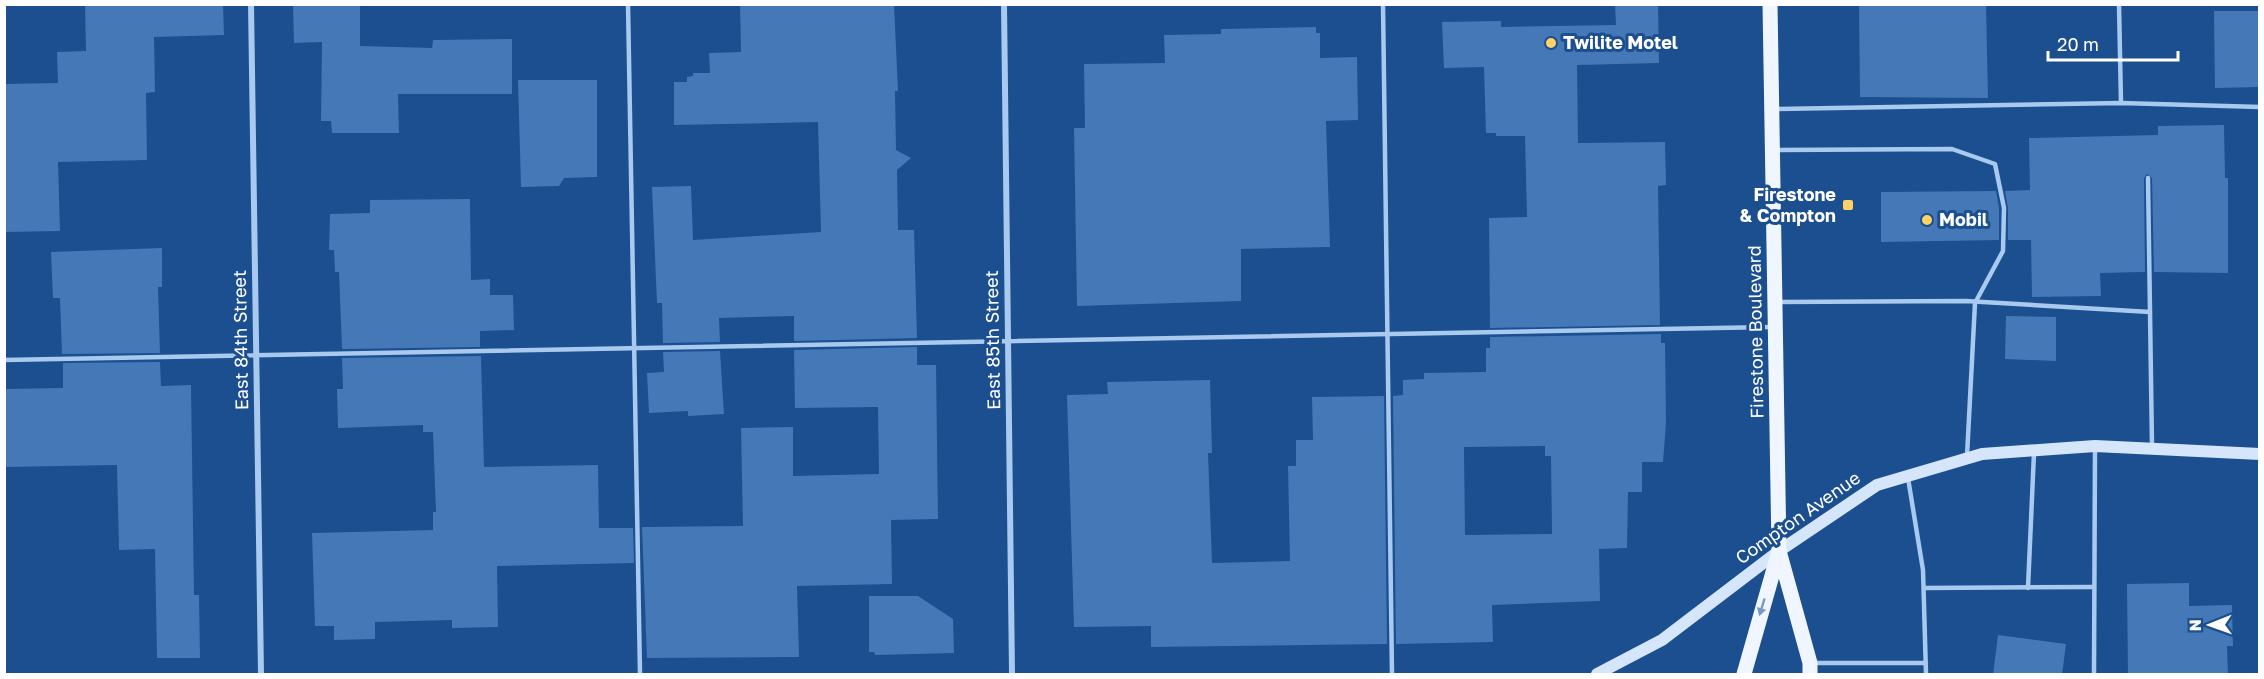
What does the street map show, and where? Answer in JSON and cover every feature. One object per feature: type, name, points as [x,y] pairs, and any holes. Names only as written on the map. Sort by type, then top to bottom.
[{"type":"main road","name":"Firestone Boulevard","points":[[1770,4],[1779,551],[1810,669]]},
{"type":"main road","name":"Compton Avenue","points":[[1597,675],[1662,640],[1779,551],[1877,485],[1982,454],[2095,446],[2259,454]]},
{"type":"main road","name":"Firestone Boulevard","points":[[1744,675],[1779,551]]},
{"type":"street","name":"East 84th Street","points":[[251,4],[261,675]]},
{"type":"street","name":"East 85th Street","points":[[1004,4],[1012,675]]},
{"type":"lane","points":[[628,4],[640,675]]},
{"type":"lane","points":[[1383,4],[1392,675]]},
{"type":"lane","points":[[2120,4],[2121,102]]},
{"type":"lane","points":[[1771,109],[2121,102],[2259,107]]},
{"type":"lane","points":[[1772,150],[1952,149],[1995,164],[2004,208],[2003,251],[1976,303],[1967,459]]},
{"type":"lane","points":[[2148,178],[2152,449]]},
{"type":"lane","points":[[1774,302],[1976,303],[2150,312]]},
{"type":"lane","points":[[4,360],[1775,327]]},
{"type":"lane","points":[[2094,675],[2095,446]]},
{"type":"lane","points":[[2028,588],[2034,450]]},
{"type":"lane","points":[[1908,476],[1924,588],[1926,675]]},
{"type":"lane","points":[[1924,588],[2094,587]]},
{"type":"lane","points":[[1810,669],[1926,663]]},
{"type":"building","points":[[85,4],[223,4],[224,35],[154,37],[155,92],[146,93],[147,160],[58,162],[60,231],[4,232],[4,84],[58,83],[57,52],[86,51]]},
{"type":"building","points":[[293,4],[360,4],[360,46],[432,48],[433,40],[512,39],[512,94],[398,94],[399,133],[332,133],[331,121],[321,121],[322,42],[294,43]]},
{"type":"building","points":[[740,4],[894,4],[898,91],[895,91],[896,150],[911,158],[897,170],[898,230],[914,230],[917,338],[794,341],[794,316],[719,318],[720,342],[663,343],[662,303],[657,303],[652,187],[691,186],[693,240],[821,232],[818,122],[674,125],[674,82],[687,82],[687,77],[693,76],[693,73],[710,73],[709,53],[741,52]]},
{"type":"building","points":[[1615,4],[1658,4],[1659,63],[1577,65],[1578,143],[1665,142],[1666,185],[1658,186],[1660,325],[1490,328],[1489,218],[1527,217],[1525,136],[1496,136],[1496,133],[1486,133],[1484,67],[1444,68],[1442,22],[1501,21],[1501,27],[1616,25]]},
{"type":"building","points":[[1859,4],[1986,4],[1988,98],[1860,97]]},
{"type":"building","points":[[2214,11],[2259,11],[2259,87],[2215,88]]},
{"type":"building","points":[[1316,27],[1316,33],[1320,33],[1320,58],[1357,57],[1358,120],[1326,121],[1330,247],[1241,249],[1241,301],[1077,306],[1074,128],[1085,128],[1084,64],[1165,63],[1164,35],[1221,34],[1221,29]]},
{"type":"building","points":[[518,80],[597,80],[597,177],[564,178],[559,186],[521,187]]},
{"type":"building","points":[[2224,125],[2225,178],[2228,178],[2228,273],[2154,272],[2152,178],[2147,174],[2144,178],[2145,272],[2100,273],[2101,296],[2032,297],[2031,240],[2008,240],[2008,208],[2005,191],[2030,190],[2029,138],[2158,135],[2158,126]]},
{"type":"building","points":[[1996,191],[1999,208],[1999,240],[1881,242],[1881,192]]},
{"type":"building","points":[[470,199],[471,280],[490,279],[490,295],[513,295],[514,330],[480,331],[480,347],[342,349],[339,272],[335,272],[334,250],[329,250],[330,214],[370,213],[370,200]]},
{"type":"building","points":[[162,248],[162,287],[158,287],[160,353],[62,354],[60,298],[53,298],[51,252]]},
{"type":"building","points":[[2006,316],[2056,317],[2056,361],[2005,359]]},
{"type":"building","points":[[1661,334],[1661,343],[1665,343],[1666,423],[1663,462],[1642,462],[1642,492],[1628,492],[1627,548],[1599,549],[1600,601],[1492,605],[1493,642],[1396,644],[1393,396],[1403,395],[1403,380],[1424,379],[1424,373],[1486,372],[1486,348],[1490,348],[1490,337]],"holes":[[[1545,446],[1545,456],[1551,456],[1552,534],[1465,535],[1464,447]]]},
{"type":"building","points":[[917,347],[917,365],[936,365],[938,519],[891,520],[892,584],[797,586],[799,657],[647,658],[642,527],[743,526],[741,428],[793,427],[793,476],[879,474],[878,407],[795,408],[794,350]]},
{"type":"building","points":[[720,351],[724,414],[688,416],[688,411],[649,413],[647,373],[664,372],[663,352]]},
{"type":"building","points":[[481,356],[484,467],[598,465],[599,528],[633,528],[634,563],[497,566],[498,627],[452,628],[452,620],[375,622],[375,639],[334,640],[334,626],[315,626],[312,533],[433,530],[433,512],[436,512],[433,432],[423,432],[423,425],[338,428],[337,389],[343,389],[342,358]]},
{"type":"building","points":[[160,362],[161,386],[191,385],[194,595],[199,595],[200,658],[157,658],[155,549],[119,550],[117,465],[4,467],[4,389],[63,388],[63,363]]},
{"type":"building","points":[[1210,380],[1212,453],[1208,453],[1212,563],[1290,561],[1288,466],[1296,466],[1296,440],[1313,440],[1312,397],[1384,396],[1387,644],[1151,647],[1151,626],[1074,627],[1067,395],[1108,394],[1107,382]]},
{"type":"building","points":[[2189,583],[2189,606],[2232,605],[2233,646],[2227,646],[2228,675],[2128,675],[2127,584]]},
{"type":"building","points":[[869,596],[918,596],[953,619],[954,653],[875,655],[874,652],[869,652]]},
{"type":"building","points":[[1998,635],[2066,644],[2062,675],[1993,675]]},
{"type":"place","name":"Twilite Motel","points":[[1551,43]]},
{"type":"place","name":"Firestone & Compton","points":[[1848,205]]},
{"type":"place","name":"Mobil","points":[[1927,220]]}]
